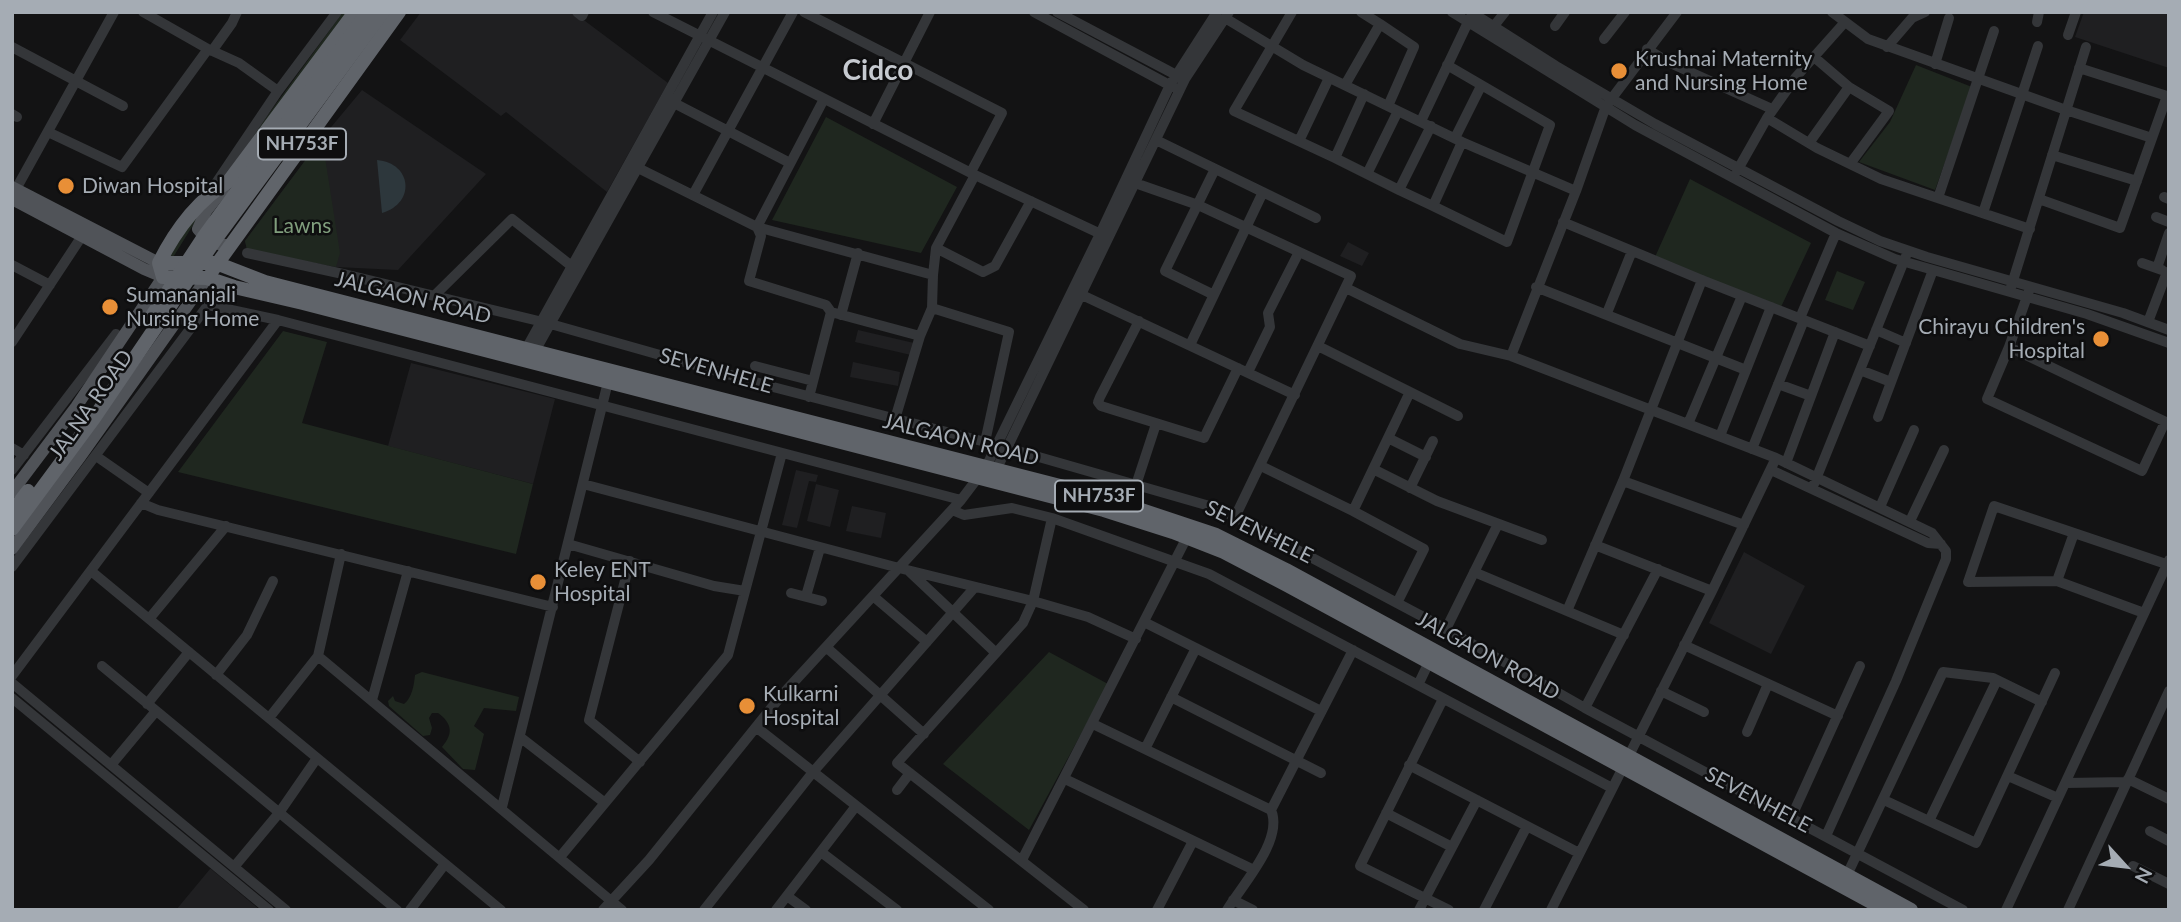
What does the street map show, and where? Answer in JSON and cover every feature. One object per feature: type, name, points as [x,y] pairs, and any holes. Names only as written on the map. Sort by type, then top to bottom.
[{"type":"highway","name":"NH753F","points":[[161,270],[180,228],[210,193],[229,181],[355,12]]},
{"type":"highway","points":[[12,512],[74,430],[203,238],[368,12]]},
{"type":"highway","points":[[12,529],[94,418],[217,237],[383,12]]},
{"type":"highway","name":"JALNA ROAD","points":[[203,284],[399,12]]},
{"type":"highway","name":"JALGAON ROAD","points":[[161,270],[216,264],[265,282],[530,350],[609,376]]},
{"type":"highway","name":"JALGAON ROAD","points":[[161,270],[203,284],[234,287],[609,376],[987,472],[1099,496],[1216,535],[1286,570],[1886,906],[1911,910]]},
{"type":"highway","name":"JALGAON ROAD","points":[[987,472],[1187,537],[1224,552],[1429,662],[1847,875],[1886,906]]},
{"type":"main road","points":[[229,181],[206,211],[198,229],[218,244],[231,244]]},
{"type":"main road","points":[[14,192],[82,236],[144,269],[161,270]]},
{"type":"main road","points":[[14,192],[161,270]]},
{"type":"main road","points":[[12,492],[76,407],[161,270]]},
{"type":"main road","name":"JALNA ROAD","points":[[12,549],[203,284]]},
{"type":"street","points":[[14,192],[114,12]]},
{"type":"street","points":[[143,12],[210,50],[239,63],[278,91]]},
{"type":"street","points":[[48,132],[122,167],[237,12]]},
{"type":"street","points":[[210,193],[278,91],[337,12]]},
{"type":"street","points":[[577,12],[582,16],[584,12]]},
{"type":"street","points":[[653,12],[973,174],[1105,236]]},
{"type":"street","points":[[634,166],[674,103],[704,39],[713,12]]},
{"type":"street","points":[[530,350],[704,39],[725,12]]},
{"type":"street","points":[[693,195],[793,12]]},
{"type":"street","points":[[804,12],[1002,113],[936,248],[932,308],[920,336],[895,419]]},
{"type":"street","points":[[873,124],[930,12]]},
{"type":"street","points":[[1034,12],[1180,91]]},
{"type":"street","points":[[1057,12],[1180,77]]},
{"type":"street","points":[[1292,12],[1234,111],[1507,242],[1550,125],[1447,65]]},
{"type":"street","points":[[1361,12],[1414,47],[1388,106]]},
{"type":"street","points":[[1452,12],[1470,16],[1609,102],[1836,233],[1904,262],[2148,322],[2169,330]]},
{"type":"street","points":[[1490,30],[1505,12]]},
{"type":"street","points":[[1555,26],[1565,12]]},
{"type":"street","points":[[1511,356],[1609,102],[1677,12]]},
{"type":"street","points":[[1832,12],[1868,39],[1887,47],[2152,138]]},
{"type":"street","points":[[1887,47],[1912,18],[1925,12]]},
{"type":"street","points":[[2068,35],[2076,12]]},
{"type":"street","points":[[1604,38],[1622,13]]},
{"type":"street","points":[[603,910],[649,860],[781,696],[873,596],[903,569],[987,472],[1082,295],[1170,85],[1180,77],[1224,14],[1271,46],[1329,78],[1458,140],[1576,191]]},
{"type":"street","points":[[1399,190],[1447,65],[1470,16]]},
{"type":"street","points":[[1935,64],[1949,18]]},
{"type":"street","points":[[1735,173],[1769,114],[1796,77],[1845,22]]},
{"type":"street","points":[[1345,85],[1380,24]]},
{"type":"street","points":[[1938,198],[1994,30]]},
{"type":"street","points":[[1983,213],[2038,46]]},
{"type":"street","points":[[12,47],[123,106]]},
{"type":"street","points":[[2011,287],[2086,47]]},
{"type":"street","points":[[1647,49],[1769,114],[1809,143],[1881,179],[2030,229]]},
{"type":"street","points":[[1814,57],[1849,87],[1889,111],[1850,164]]},
{"type":"street","points":[[2039,199],[2120,228],[2167,96],[2079,68]]},
{"type":"street","points":[[1002,447],[1105,236],[1135,183],[1180,91],[1180,77]]},
{"type":"street","points":[[1299,141],[1329,78]]},
{"type":"street","points":[[1433,206],[1481,86]]},
{"type":"street","points":[[1809,143],[1849,87]]},
{"type":"street","points":[[1335,158],[1364,94]]},
{"type":"street","points":[[757,227],[824,100]]},
{"type":"street","points":[[674,103],[790,163]]},
{"type":"street","points":[[1367,174],[1398,111]]},
{"type":"street","points":[[1156,140],[1316,218]]},
{"type":"street","points":[[2052,155],[2137,181]]},
{"type":"street","points":[[634,166],[757,227],[933,275]]},
{"type":"street","points":[[1214,295],[1165,271],[1215,169]]},
{"type":"street","points":[[1735,173],[1880,241],[2011,287]]},
{"type":"street","points":[[1135,183],[1198,205],[1351,276],[1235,517]]},
{"type":"street","points":[[1190,345],[1263,192]]},
{"type":"street","points":[[936,248],[983,272],[995,267],[1031,201]]},
{"type":"street","points":[[2156,217],[2169,222]]},
{"type":"street","points":[[434,296],[512,219],[575,269]]},
{"type":"street","points":[[1563,222],[1870,346]]},
{"type":"street","points":[[757,227],[761,236],[749,281],[826,305],[836,314],[920,336]]},
{"type":"street","points":[[1752,449],[1836,233]]},
{"type":"street","points":[[2148,322],[2164,271],[2169,233]]},
{"type":"street","points":[[12,342],[15,331],[82,236]]},
{"type":"street","points":[[1607,313],[1632,251]]},
{"type":"street","points":[[1812,489],[1909,251]]},
{"type":"street","points":[[1139,321],[1098,402],[1101,406],[1204,438],[1270,327],[1268,313],[1299,252]]},
{"type":"street","points":[[809,397],[858,253]]},
{"type":"street","name":"SEVENHELE","points":[[247,254],[545,322],[1220,509],[1963,910]]},
{"type":"street","points":[[2142,262],[2164,271]]},
{"type":"street","points":[[12,265],[50,285]]},
{"type":"street","points":[[1878,416],[1933,270]]},
{"type":"street","points":[[1567,611],[1623,481],[1702,280]]},
{"type":"street","points":[[12,568],[208,305],[203,284]]},
{"type":"street","points":[[1536,287],[1746,370]]},
{"type":"street","points":[[1346,288],[1461,344],[1511,356],[1776,458],[1932,533],[1945,551],[1946,559],[1896,681],[1826,836]]},
{"type":"street","points":[[2029,292],[2169,343]]},
{"type":"street","points":[[2009,347],[2167,423],[2142,471],[1987,399],[2029,292]]},
{"type":"street","points":[[1082,295],[1295,395]]},
{"type":"street","points":[[1688,424],[1742,296]]},
{"type":"street","points":[[208,305],[278,320],[961,500]]},
{"type":"street","points":[[1720,436],[1771,307]]},
{"type":"street","points":[[932,308],[1009,331],[985,442]]},
{"type":"street","points":[[12,676],[278,320]]},
{"type":"street","points":[[1876,330],[1906,342]]},
{"type":"street","points":[[1786,463],[1835,332]]},
{"type":"street","points":[[12,470],[116,334]]},
{"type":"street","points":[[1318,346],[1458,416]]},
{"type":"street","points":[[755,366],[813,381]]},
{"type":"street","points":[[1860,370],[1891,382]]},
{"type":"street","points":[[502,807],[609,376]]},
{"type":"street","points":[[1778,384],[1811,396]]},
{"type":"street","points":[[1353,511],[1410,392]]},
{"type":"street","points":[[1136,485],[1156,424]]},
{"type":"street","points":[[1880,507],[1914,430]]},
{"type":"street","points":[[1388,438],[1426,457]]},
{"type":"street","points":[[1410,488],[1433,441]]},
{"type":"street","points":[[12,448],[24,455]]},
{"type":"street","points":[[1910,521],[1944,450]]},
{"type":"street","points":[[560,857],[728,655],[782,453]]},
{"type":"street","points":[[96,456],[149,493]]},
{"type":"street","points":[[1551,910],[1776,458]]},
{"type":"street","points":[[1261,466],[1353,511],[1424,550],[1397,603]]},
{"type":"street","points":[[1374,469],[1437,501],[1542,540]]},
{"type":"street","points":[[1770,470],[1928,543],[1941,544]]},
{"type":"street","points":[[1623,481],[1744,525]]},
{"type":"street","points":[[583,484],[820,548],[1033,601],[1088,617],[1136,639]]},
{"type":"street","points":[[141,503],[553,607]]},
{"type":"street","points":[[2006,910],[2168,563],[1994,506],[1968,582],[2057,581],[2144,613]]},
{"type":"street","points":[[952,510],[964,515],[1012,508],[1052,518],[1209,574],[1612,788]]},
{"type":"street","points":[[1052,518],[1033,601],[1024,623],[897,763],[1084,910]]},
{"type":"street","points":[[1446,629],[1498,524]]},
{"type":"street","points":[[149,619],[226,526]]},
{"type":"street","points":[[2057,581],[2074,533]]},
{"type":"street","points":[[1022,860],[1187,537]]},
{"type":"street","points":[[568,544],[714,586],[745,591]]},
{"type":"street","points":[[1595,545],[1712,591]]},
{"type":"street","points":[[806,596],[820,548]]},
{"type":"street","points":[[269,718],[318,656],[341,554]]},
{"type":"street","points":[[630,561],[589,720],[640,762]]},
{"type":"street","points":[[903,569],[996,653]]},
{"type":"street","points":[[1585,708],[1658,569]]},
{"type":"street","points":[[91,571],[501,910]]},
{"type":"street","points":[[372,700],[408,571]]},
{"type":"street","points":[[1474,572],[1624,635]]},
{"type":"street","points":[[216,675],[247,635],[273,581]]},
{"type":"street","points":[[708,909],[813,772],[975,587]]},
{"type":"street","points":[[792,593],[822,601]]},
{"type":"street","points":[[873,596],[928,642]]},
{"type":"street","points":[[1144,622],[1321,711]]},
{"type":"street","points":[[1684,645],[1838,716]]},
{"type":"street","points":[[826,647],[923,734]]},
{"type":"street","points":[[1145,749],[1196,648]]},
{"type":"street","points":[[1271,810],[1353,650]]},
{"type":"street","points":[[111,765],[189,652]]},
{"type":"street","points":[[318,656],[502,807],[622,910]]},
{"type":"street","points":[[1418,685],[1429,662]]},
{"type":"street","points":[[102,666],[397,910]]},
{"type":"street","points":[[1791,817],[1860,666]]},
{"type":"street","points":[[1847,875],[1943,672],[1997,680],[2042,702]]},
{"type":"street","points":[[1884,800],[1976,844],[2055,673]]},
{"type":"street","points":[[1929,821],[1997,680]]},
{"type":"street","points":[[12,683],[286,910]]},
{"type":"street","points":[[1746,732],[1768,684]]},
{"type":"street","points":[[1661,691],[1704,712]]},
{"type":"street","points":[[1171,697],[1321,774]]},
{"type":"street","points":[[2068,910],[2167,697]]},
{"type":"street","points":[[12,698],[269,910]]},
{"type":"street","points":[[1443,699],[1360,866],[1448,910]]},
{"type":"street","points":[[1093,724],[1271,810],[1275,819],[1266,850],[1227,910]]},
{"type":"street","points":[[756,727],[989,910]]},
{"type":"street","points":[[520,737],[605,803]]},
{"type":"street","points":[[234,867],[279,813],[317,758]]},
{"type":"street","points":[[1409,765],[1579,853]]},
{"type":"street","points":[[897,790],[910,773]]},
{"type":"street","points":[[2008,776],[2058,797]]},
{"type":"street","points":[[1065,779],[1254,870]]},
{"type":"street","points":[[2066,783],[2127,781],[2169,799]]},
{"type":"street","points":[[1419,910],[1477,800]]},
{"type":"street","points":[[776,910],[856,806]]},
{"type":"street","points":[[1386,813],[1452,847]]},
{"type":"street","points":[[1484,910],[1527,826]]},
{"type":"street","points":[[2150,831],[2169,841]]},
{"type":"street","points":[[1157,910],[1193,841]]},
{"type":"street","points":[[821,852],[897,910]]},
{"type":"street","points":[[410,910],[445,864]]},
{"type":"street","points":[[2133,866],[2169,884]]},
{"type":"street","points":[[787,896],[806,910]]},
{"type":"street","points":[[1233,900],[1253,910]]},
{"type":"shaded area","points":[[421,12],[573,12],[668,83],[607,192],[506,112],[501,116],[400,40]]},
{"type":"shaded area","points":[[2084,12],[2169,12],[2169,68],[2075,37]]},
{"type":"shaded area","points":[[362,90],[486,174],[398,270],[336,267],[247,250],[245,241],[322,138]]},
{"type":"shaded area","points":[[377,160],[397,168],[403,175],[405,184],[405,193],[400,201],[382,213]]},
{"type":"shaded area","points":[[1348,242],[1369,253],[1362,266],[1340,256]]},
{"type":"shaded area","points":[[858,330],[914,343],[911,355],[855,342]]},
{"type":"shaded area","points":[[853,362],[900,372],[898,386],[850,377]]},
{"type":"shaded area","points":[[411,363],[555,399],[533,484],[388,446]]},
{"type":"shaded area","points":[[796,470],[818,475],[816,482],[809,481],[797,528],[782,525]]},
{"type":"shaded area","points":[[816,484],[839,490],[830,527],[807,521]]},
{"type":"shaded area","points":[[852,506],[886,513],[881,538],[846,531]]},
{"type":"shaded area","points":[[1744,552],[1805,586],[1771,654],[1709,623]]},
{"type":"shaded area","points":[[211,869],[260,910],[176,910]]},
{"type":"green space","points":[[343,12],[349,12],[203,209],[172,259],[166,255]]},
{"type":"green space","points":[[1916,65],[1972,87],[1935,190],[1859,162],[1890,122]]},
{"type":"green space","points":[[826,117],[957,187],[921,253],[772,220]]},
{"type":"green space","name":"Lawns","points":[[322,138],[340,253],[336,267],[247,250],[245,241]]},
{"type":"green space","points":[[1690,179],[1811,243],[1781,307],[1655,257]]},
{"type":"green space","points":[[1837,271],[1865,282],[1853,310],[1825,300]]},
{"type":"green space","points":[[283,331],[327,342],[302,423],[533,484],[516,554],[178,472]]},
{"type":"green space","points":[[1049,652],[1108,684],[1029,830],[943,764]]},
{"type":"green space","points":[[422,672],[519,697],[516,711],[484,708],[474,726],[484,734],[475,770],[463,769],[442,747],[450,729],[438,713],[432,713],[429,718],[432,728],[430,735],[423,736],[389,706],[388,701],[393,696],[395,701],[404,704],[407,701],[415,675]]},
{"type":"place","name":"Krushnai Maternity and Nursing Home","points":[[1619,71]]},
{"type":"place","name":"Diwan Hospital","points":[[66,186]]},
{"type":"place","name":"Sumananjali Nursing Home","points":[[110,307]]},
{"type":"place","name":"Chirayu Children's Hospital","points":[[2101,339]]},
{"type":"place","name":"Keley ENT Hospital","points":[[538,582]]},
{"type":"place","name":"Kulkarni Hospital","points":[[747,706]]},
{"type":"district","name":"Cidco","points":[[878,71]]}]
